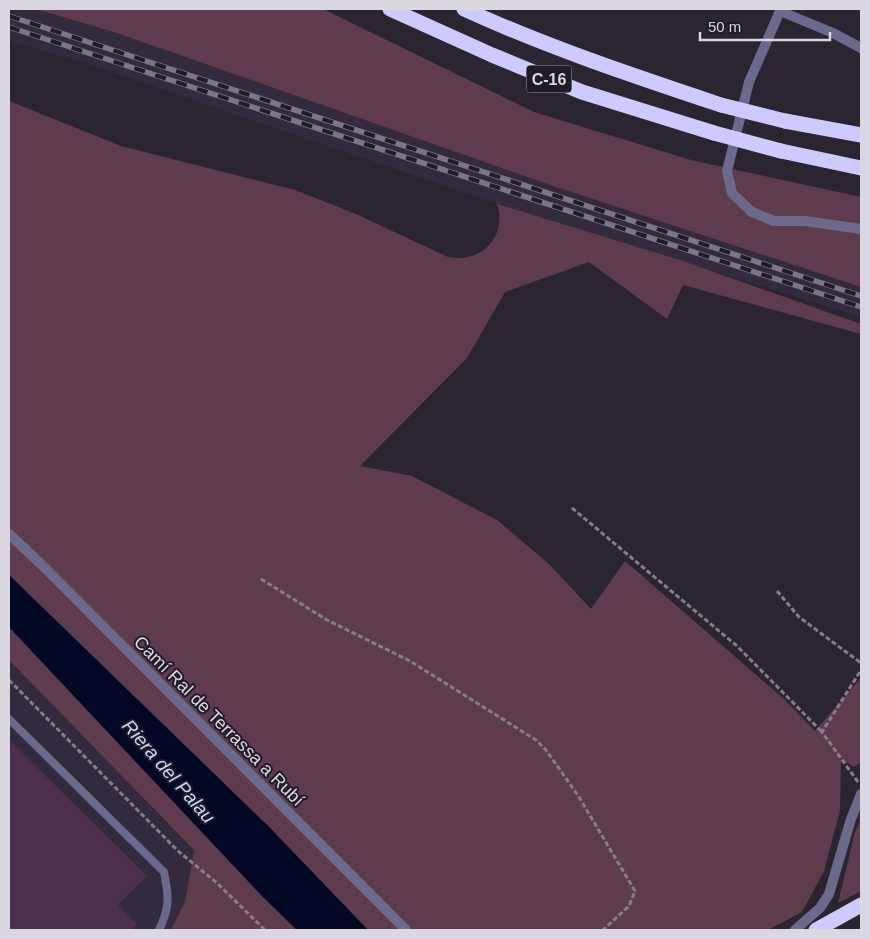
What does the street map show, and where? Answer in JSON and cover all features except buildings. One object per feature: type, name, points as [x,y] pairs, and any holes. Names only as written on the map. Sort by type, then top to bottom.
[{"type":"highway","name":"C-16","points":[[390,9],[492,55],[582,92],[714,133],[781,151],[861,168]]},
{"type":"highway","name":"C-16","points":[[464,9],[504,27],[585,58],[721,105],[785,121],[861,136]]},
{"type":"highway","points":[[816,930],[861,905]]},
{"type":"street","points":[[861,48],[833,33],[780,12],[749,82],[727,171],[732,193],[752,212],[774,221],[805,221],[861,229]]},
{"type":"street","name":"Camí Ral de Terrassa a Rubí","points":[[9,534],[406,930]]},
{"type":"street","points":[[795,930],[820,908],[829,894],[851,819],[861,794]]},
{"type":"lane","points":[[9,719],[164,872],[168,892],[168,910],[159,930]]},
{"type":"path","points":[[572,508],[737,646],[822,732],[861,786]]},
{"type":"path","points":[[261,580],[327,620],[410,661],[524,732],[546,750],[583,804],[635,891],[629,906],[603,930]]},
{"type":"path","points":[[777,591],[799,617],[861,664]]},
{"type":"path","points":[[822,732],[861,670]]},
{"type":"path","points":[[9,680],[178,851],[217,884],[265,930]]},
{"type":"shaded area","points":[[9,9],[36,9],[117,33],[550,185],[861,287],[861,317],[497,204],[97,67],[9,40]]},
{"type":"shaded area","points":[[36,9],[323,9],[534,112],[691,160],[861,197],[861,287],[550,185],[117,33]]},
{"type":"shaded area","points":[[9,101],[121,146],[295,190],[356,214],[448,257],[460,258],[471,256],[481,252],[489,245],[499,227],[497,204],[683,261],[861,324],[861,334],[683,285],[667,319],[589,262],[505,292],[467,358],[360,466],[412,476],[497,520],[549,564],[591,609],[625,561],[784,699],[815,731],[861,678],[861,762],[854,767],[841,759],[840,811],[824,871],[802,912],[768,930],[368,930],[269,827],[9,575]]},
{"type":"shaded area","points":[[9,627],[262,896],[297,930],[171,930],[185,902],[194,850],[9,660]]},
{"type":"shaded area","points":[[9,660],[194,850],[185,902],[171,930],[9,930]]},
{"type":"shaded area","points":[[861,819],[861,891],[838,903],[855,832]]},
{"type":"water","name":"Riera del Palau","points":[[9,575],[269,827],[368,930],[297,930],[262,896],[9,627]]},
{"type":"railway","points":[[9,16],[861,296]]},
{"type":"railway","points":[[9,27],[861,307]]}]
